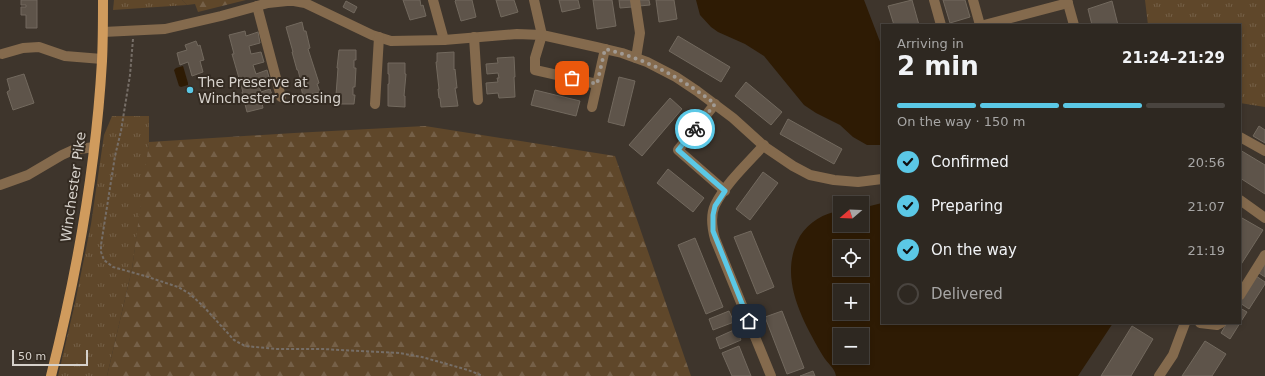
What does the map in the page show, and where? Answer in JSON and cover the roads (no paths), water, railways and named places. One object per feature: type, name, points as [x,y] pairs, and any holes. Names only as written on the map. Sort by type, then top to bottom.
[{"type":"main road","name":"Winchester Pike","points":[[51,376],[64,324],[84,222],[94,147],[102,59],[103,0]]},
{"type":"street","points":[[433,0],[444,40]]},
{"type":"street","points":[[534,0],[542,35],[535,58],[535,70],[597,84]]},
{"type":"street","points":[[635,0],[640,33],[636,58]]},
{"type":"street","points":[[934,0],[941,24]]},
{"type":"street","points":[[973,0],[980,24]]},
{"type":"street","points":[[103,32],[165,29],[257,6],[294,1],[305,3],[391,41],[444,40],[517,34],[542,35],[605,49],[636,58],[676,77],[715,104],[764,145],[793,166],[810,175],[834,180],[858,182],[881,179]]},
{"type":"street","points":[[988,24],[1068,1],[1074,24]]},
{"type":"street","points":[[257,6],[281,97]]},
{"type":"street","points":[[375,104],[379,37]]},
{"type":"street","points":[[474,37],[478,100]]},
{"type":"street","points":[[2,54],[23,48],[39,47],[65,56],[102,59]]},
{"type":"street","points":[[592,107],[605,49]]},
{"type":"street","points":[[715,104],[678,150],[725,191]]},
{"type":"street","points":[[1241,138],[1265,151]]},
{"type":"street","points":[[764,145],[729,184],[715,206],[712,219],[713,231],[771,376]]},
{"type":"street","points":[[0,185],[28,175],[73,150],[94,147]]},
{"type":"street","points":[[1241,201],[1265,218]]},
{"type":"street","points":[[1241,293],[1265,255]]},
{"type":"street","points":[[1159,376],[1173,355],[1186,324]]},
{"type":"street","points":[[1208,324],[1219,324]]},
{"type":"place","name":"The Preserve at Winchester Crossing","points":[[190,90]]}]
